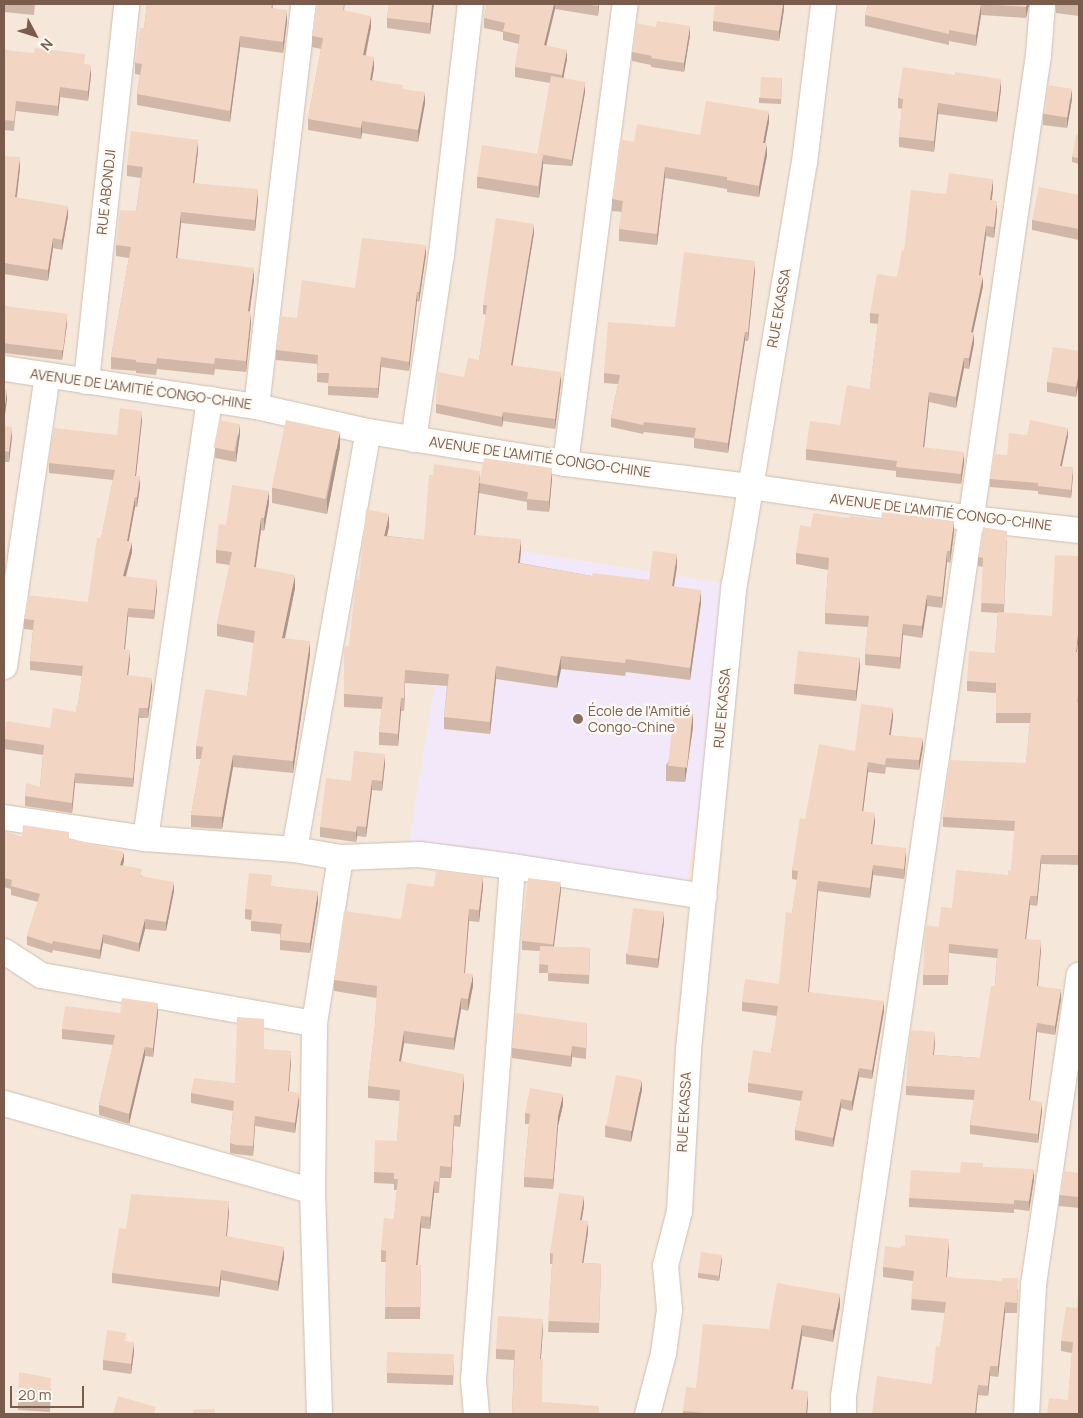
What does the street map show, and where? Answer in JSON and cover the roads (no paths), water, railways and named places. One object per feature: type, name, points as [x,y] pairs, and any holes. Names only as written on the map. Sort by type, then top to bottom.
[{"type":"street","name":"RUE ABONDJI","points":[[86,381],[126,4]]},
{"type":"street","points":[[256,406],[303,4]]},
{"type":"street","points":[[414,439],[441,254],[470,4]]},
{"type":"street","points":[[565,463],[625,4]]},
{"type":"street","name":"RUE EKASSA","points":[[647,1414],[663,1353],[668,1308],[665,1266],[679,1211],[688,1049],[734,584],[804,162],[823,4]]},
{"type":"street","points":[[843,1414],[843,1396],[1037,64],[1042,4]]},
{"type":"street","name":"AVENUE DE L'AMITIÉ CONGO-CHINE","points":[[4,368],[256,406],[368,431],[565,463],[749,486],[970,518],[1079,530]]},
{"type":"street","points":[[4,666],[47,375]]},
{"type":"street","points":[[145,838],[209,399]]},
{"type":"street","points":[[294,849],[368,431]]},
{"type":"street","points":[[4,817],[145,838],[294,849],[340,857],[419,854],[512,866],[704,896]]},
{"type":"street","points":[[319,1414],[312,1191],[314,1023],[340,857]]},
{"type":"street","points":[[476,1414],[473,1379],[512,866]]},
{"type":"street","points":[[4,951],[41,975],[314,1023]]},
{"type":"street","points":[[1026,1414],[1033,1284],[1079,974]]},
{"type":"street","points":[[4,1103],[312,1191]]},
{"type":"place","name":"École de l'Amitié Congo-Chine","points":[[578,719]]}]
